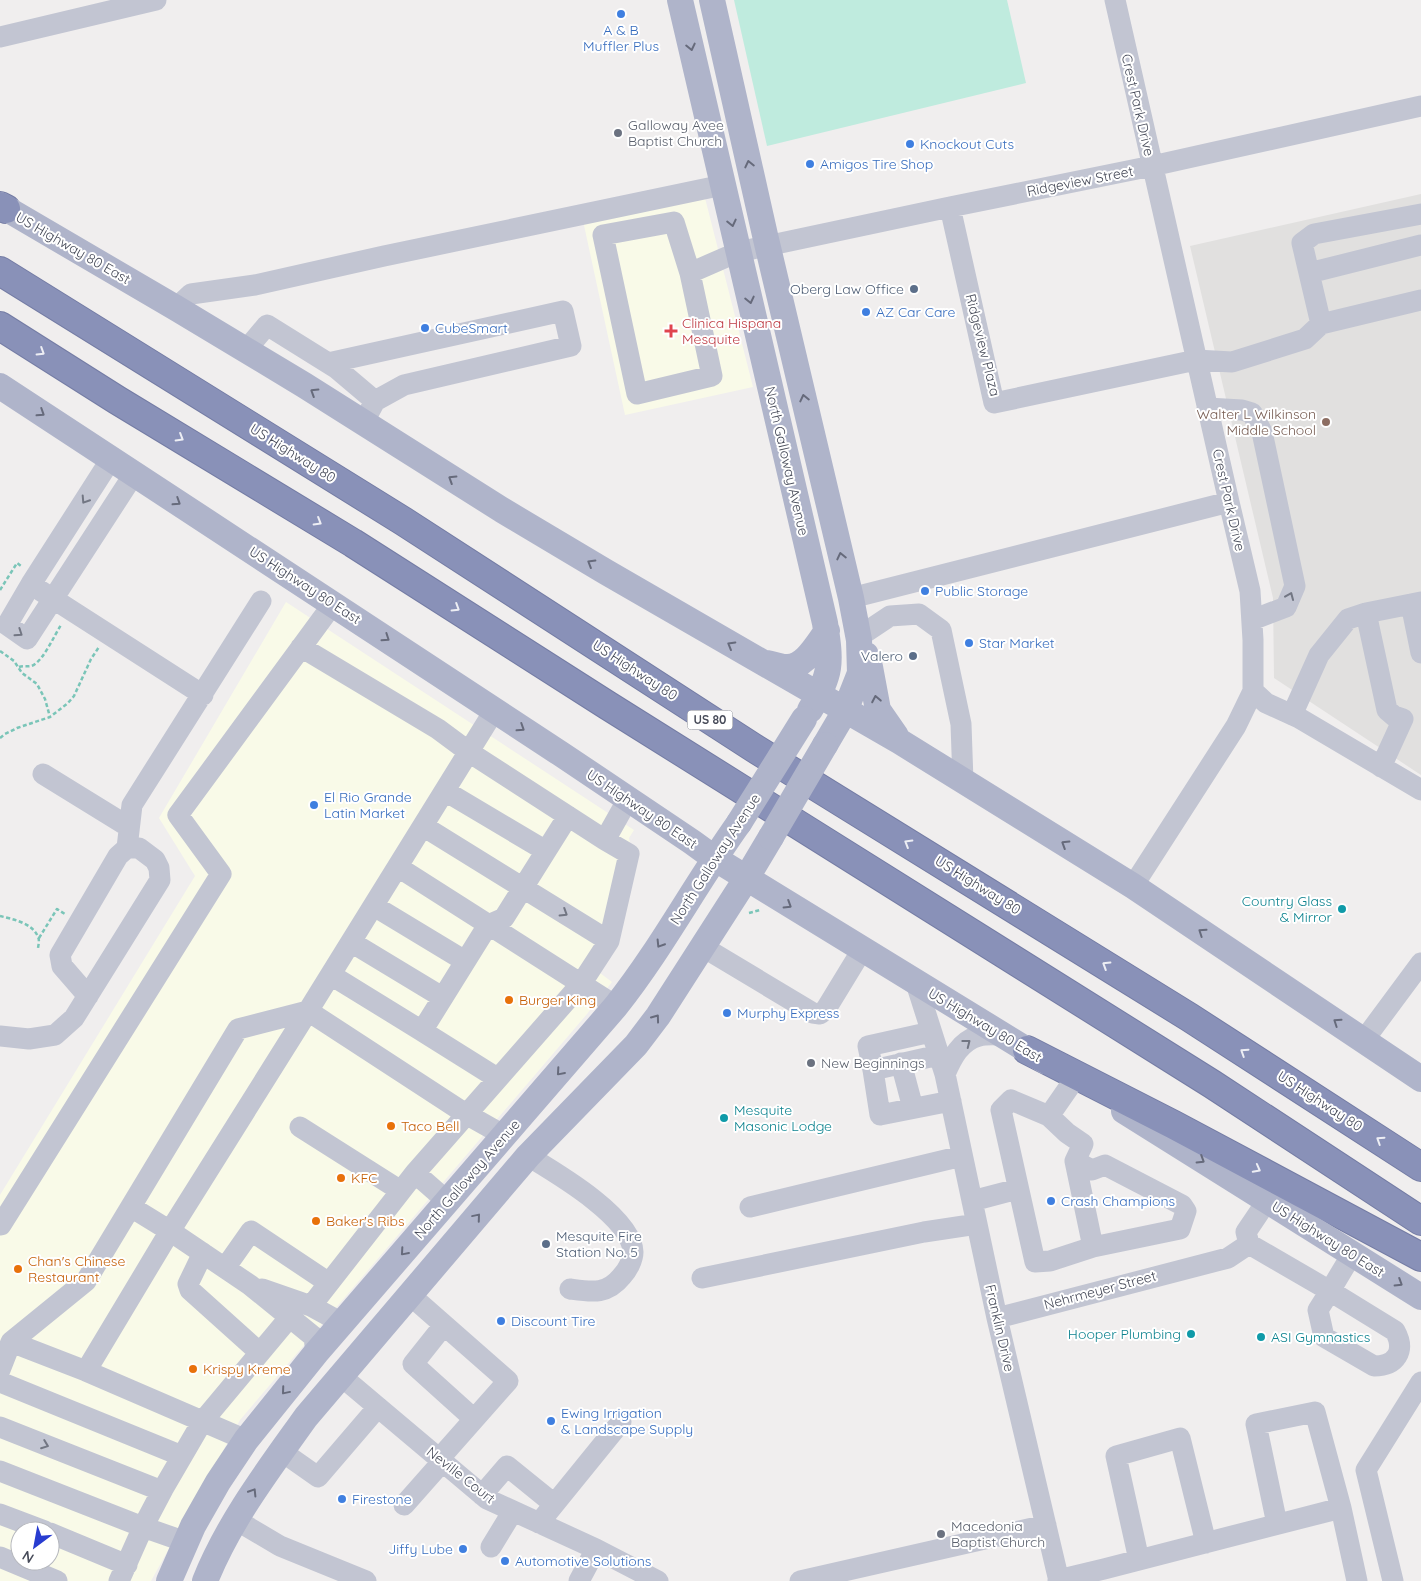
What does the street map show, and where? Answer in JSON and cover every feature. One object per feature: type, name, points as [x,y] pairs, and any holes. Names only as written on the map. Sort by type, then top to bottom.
[{"type":"highway","name":"US Highway 80","points":[[0,270],[403,521],[754,748],[1189,1017],[1421,1166]]},
{"type":"highway","points":[[0,326],[117,400],[353,543],[607,705],[1212,1084],[1421,1221]]},
{"type":"highway","points":[[1027,1050],[1174,1125],[1421,1257]]},
{"type":"main road","name":"North Galloway Avenue","points":[[169,1581],[193,1526],[218,1482],[246,1440],[316,1353],[616,1006],[649,961],[714,858],[739,823],[819,695],[826,680],[830,666],[830,651],[826,631],[680,0]]},
{"type":"main road","points":[[206,1581],[226,1536],[281,1451],[306,1417],[528,1156],[636,1045],[658,1016],[771,837],[845,711],[860,673],[859,640],[855,618],[712,0]]},
{"type":"main road","name":"US Highway 80 East","points":[[2,207],[246,350],[369,412],[502,510],[963,780],[1133,886],[1421,1079]]},
{"type":"main road","name":"US Highway 80 East","points":[[0,386],[333,604],[746,879],[1003,1035],[1421,1296]]},
{"type":"main road","points":[[791,476],[806,494],[821,557],[830,580],[836,589],[844,595],[855,618],[870,667],[878,710],[899,741]]},
{"type":"main road","points":[[758,660],[785,667],[793,666],[804,660],[826,631]]},
{"type":"main road","points":[[505,1136],[528,1156]]},
{"type":"main road","points":[[342,1324],[368,1344]]},
{"type":"main road","points":[[316,1353],[341,1376]]},
{"type":"street","points":[[0,37],[156,0]]},
{"type":"street","name":"Crest Park Drive","points":[[1115,0],[1250,591],[1253,640],[1252,691],[1236,726],[1133,886]]},
{"type":"street","name":"Ridgeview Street","points":[[690,273],[738,252],[1152,166],[1421,106]]},
{"type":"street","points":[[176,308],[191,294],[255,285],[402,252],[723,185]]},
{"type":"street","name":"Ridgeview Plaza","points":[[950,207],[994,402],[1196,360]]},
{"type":"street","points":[[1321,324],[1302,243],[1314,234],[1421,214]]},
{"type":"street","points":[[674,222],[690,273],[712,376],[637,394],[603,235],[674,222]]},
{"type":"street","points":[[1309,273],[1421,245]]},
{"type":"street","points":[[1196,360],[1232,362],[1305,339],[1321,324],[1421,300]]},
{"type":"street","points":[[246,350],[268,325],[328,363],[336,368],[369,412],[404,384],[571,346],[563,311],[328,363]]},
{"type":"street","points":[[1207,408],[1242,410],[1252,413],[1262,432],[1294,586],[1286,607],[1252,620]]},
{"type":"street","points":[[111,458],[30,584],[7,625],[27,639],[134,474]]},
{"type":"street","points":[[855,618],[1229,502]]},
{"type":"street","points":[[30,584],[203,695]]},
{"type":"street","points":[[88,996],[62,966],[60,955],[128,837],[132,805],[261,601]]},
{"type":"street","points":[[1292,715],[1319,655],[1348,619],[1366,612],[1416,603],[1421,653]]},
{"type":"street","points":[[0,1225],[2,1225],[221,874],[178,815],[333,604]]},
{"type":"street","points":[[1366,612],[1387,710],[1394,716],[1412,716]]},
{"type":"street","points":[[855,618],[919,614],[941,630],[961,724],[963,780]]},
{"type":"street","points":[[301,647],[438,729],[469,752],[629,854],[609,941],[581,984],[415,1173],[311,1306]]},
{"type":"street","points":[[1252,691],[1266,703],[1292,715],[1421,790]]},
{"type":"street","points":[[86,1371],[170,1231],[494,711]]},
{"type":"street","points":[[1380,767],[1412,716]]},
{"type":"street","points":[[0,1036],[29,1039],[54,1034],[74,1018],[160,880],[159,868],[155,860],[128,837],[44,774]]},
{"type":"street","points":[[445,790],[546,851]]},
{"type":"street","points":[[605,840],[628,799]]},
{"type":"street","points":[[422,1031],[488,925],[504,918],[568,816]]},
{"type":"street","points":[[423,826],[609,941]]},
{"type":"street","points":[[398,867],[616,1006]]},
{"type":"street","points":[[374,906],[465,961]]},
{"type":"street","points":[[351,942],[442,998]]},
{"type":"street","points":[[703,947],[813,1014],[820,1014],[826,1009],[862,950]]},
{"type":"street","points":[[1364,1040],[1421,963]]},
{"type":"street","points":[[331,975],[497,1078]]},
{"type":"street","name":"Franklin Drive","points":[[916,983],[942,1065],[997,1318],[1058,1580]]},
{"type":"street","points":[[0,1370],[11,1342],[86,1281],[238,1029],[308,1011],[466,1114],[505,1136]]},
{"type":"street","points":[[931,1032],[868,1046],[880,1115],[950,1101]]},
{"type":"street","points":[[873,1070],[901,1063],[942,1065],[968,1040],[980,1035],[1003,1035]]},
{"type":"street","points":[[901,1063],[913,1108]]},
{"type":"street","points":[[1049,1116],[1074,1080]]},
{"type":"street","points":[[1074,1161],[1092,1170],[1105,1165],[1182,1206],[1186,1211],[1180,1228],[1093,1247],[1050,1260],[1034,1262],[1001,1110],[1011,1100],[1049,1116],[1067,1134],[1083,1144],[1074,1161],[1093,1247]]},
{"type":"street","points":[[300,1127],[401,1191]]},
{"type":"street","points":[[528,1156],[570,1181],[617,1220],[628,1235],[632,1252],[629,1266],[617,1282],[608,1289],[598,1292],[570,1289]]},
{"type":"street","points":[[750,1207],[962,1156]]},
{"type":"street","points":[[415,1173],[448,1202]]},
{"type":"street","points":[[972,1201],[1018,1189]]},
{"type":"street","points":[[1267,1201],[1246,1232],[1249,1244],[1330,1291],[1352,1254]]},
{"type":"street","points":[[131,1207],[250,1285],[288,1318],[314,1337],[316,1353]]},
{"type":"street","points":[[702,1278],[924,1232],[977,1224]]},
{"type":"street","points":[[225,1268],[251,1231],[329,1283]]},
{"type":"street","name":"Nehrmeyer Street","points":[[997,1318],[1228,1258],[1249,1244]]},
{"type":"street","points":[[203,1253],[188,1284],[190,1290],[260,1352]]},
{"type":"street","points":[[250,1285],[311,1306],[342,1324]]},
{"type":"street","points":[[404,1505],[474,1419],[508,1381],[410,1295]]},
{"type":"street","points":[[60,1538],[123,1573],[143,1527],[202,1422],[288,1318]]},
{"type":"street","points":[[444,1325],[413,1364],[474,1419]]},
{"type":"street","points":[[11,1342],[86,1371],[246,1440]]},
{"type":"street","name":"Neville Court","points":[[341,1376],[487,1499],[596,1549],[658,1581]]},
{"type":"street","points":[[0,1382],[182,1456]]},
{"type":"street","points":[[1393,1581],[1366,1470],[1421,1382]]},
{"type":"street","points":[[281,1451],[318,1477],[378,1407]]},
{"type":"street","points":[[1277,1524],[1256,1424],[1315,1412],[1341,1508],[1357,1581]]},
{"type":"street","points":[[539,1523],[621,1422]]},
{"type":"street","points":[[0,1427],[162,1491]]},
{"type":"street","points":[[1139,1560],[1116,1456],[1180,1438],[1206,1543]]},
{"type":"street","points":[[482,1495],[507,1466],[554,1504]]},
{"type":"street","points":[[0,1471],[186,1542]]},
{"type":"street","points":[[1058,1580],[1341,1508]]},
{"type":"street","points":[[491,1547],[513,1511]]},
{"type":"street","points":[[0,1514],[19,1521]]},
{"type":"street","points":[[236,1520],[280,1546],[366,1581]]},
{"type":"street","points":[[800,1581],[846,1576],[1046,1525]]},
{"type":"street","points":[[579,1581],[596,1549]]},
{"type":"street","points":[[0,1558],[57,1581]]},
{"type":"path","points":[[0,738],[17,728],[50,717],[68,703],[74,696],[91,659],[108,634]]},
{"type":"path","points":[[0,651],[14,662],[22,673],[37,684],[45,699],[50,717]]},
{"type":"path","points":[[38,949],[39,938],[57,909],[79,922]]},
{"type":"path","points":[[748,913],[764,910]]},
{"type":"path","points":[[0,916],[24,924],[33,930],[39,938]]},
{"type":"shaded area","points":[[703,190],[753,387],[625,415],[582,216]]},
{"type":"shaded area","name":"Walter L Wilkinson Middle School","points":[[1421,194],[1421,775],[1274,678],[1273,598],[1190,246]]},
{"type":"shaded area","points":[[286,602],[634,830],[629,838],[635,865],[600,973],[612,982],[587,1014],[240,1420],[151,1581],[0,1581],[0,1195],[195,876],[159,818]]},
{"type":"green space","points":[[734,0],[1007,0],[1026,83],[767,146]]},
{"type":"place","name":"A & B Muffler Plus","points":[[621,14]]},
{"type":"place","name":"Galloway Avee Baptist Church","points":[[618,133]]},
{"type":"place","name":"Knockout Cuts","points":[[910,144]]},
{"type":"place","name":"Amigos Tire Shop","points":[[810,164]]},
{"type":"place","name":"Oberg Law Office","points":[[914,289]]},
{"type":"place","name":"AZ Car Care","points":[[866,312]]},
{"type":"place","name":"CubeSmart","points":[[425,328]]},
{"type":"place","name":"Clinica Hispana Mesquite","points":[[671,331]]},
{"type":"place","name":"Walter L Wilkinson Middle School","points":[[1326,422]]},
{"type":"place","name":"Public Storage","points":[[925,591]]},
{"type":"place","name":"Star Market","points":[[969,643]]},
{"type":"place","name":"Valero","points":[[913,656]]},
{"type":"place","name":"El Rio Grande Latin Market","points":[[314,805]]},
{"type":"place","name":"Country Glass & Mirror","points":[[1342,909]]},
{"type":"place","name":"Burger King","points":[[509,1000]]},
{"type":"place","name":"Murphy Express","points":[[727,1013]]},
{"type":"place","name":"New Beginnings","points":[[811,1063]]},
{"type":"place","name":"Mesquite Masonic Lodge","points":[[724,1118]]},
{"type":"place","name":"Taco Bell","points":[[391,1126]]},
{"type":"place","name":"KFC","points":[[341,1178]]},
{"type":"place","name":"Crash Champions","points":[[1051,1201]]},
{"type":"place","name":"Baker's Ribs","points":[[316,1221]]},
{"type":"place","name":"Mesquite Fire Station No. 5","points":[[546,1244]]},
{"type":"place","name":"Chan's Chinese Restaurant","points":[[18,1269]]},
{"type":"place","name":"Discount Tire","points":[[501,1321]]},
{"type":"place","name":"Hooper Plumbing","points":[[1191,1334]]},
{"type":"place","name":"ASI Gymnastics","points":[[1261,1337]]},
{"type":"place","name":"Krispy Kreme","points":[[193,1369]]},
{"type":"place","name":"Ewing Irrigation & Landscape Supply","points":[[551,1421]]},
{"type":"place","name":"Firestone","points":[[342,1499]]},
{"type":"place","name":"Macedonia Baptist Church","points":[[941,1534]]},
{"type":"place","name":"Jiffy Lube","points":[[463,1549]]},
{"type":"place","name":"Automotive Solutions","points":[[505,1561]]}]
